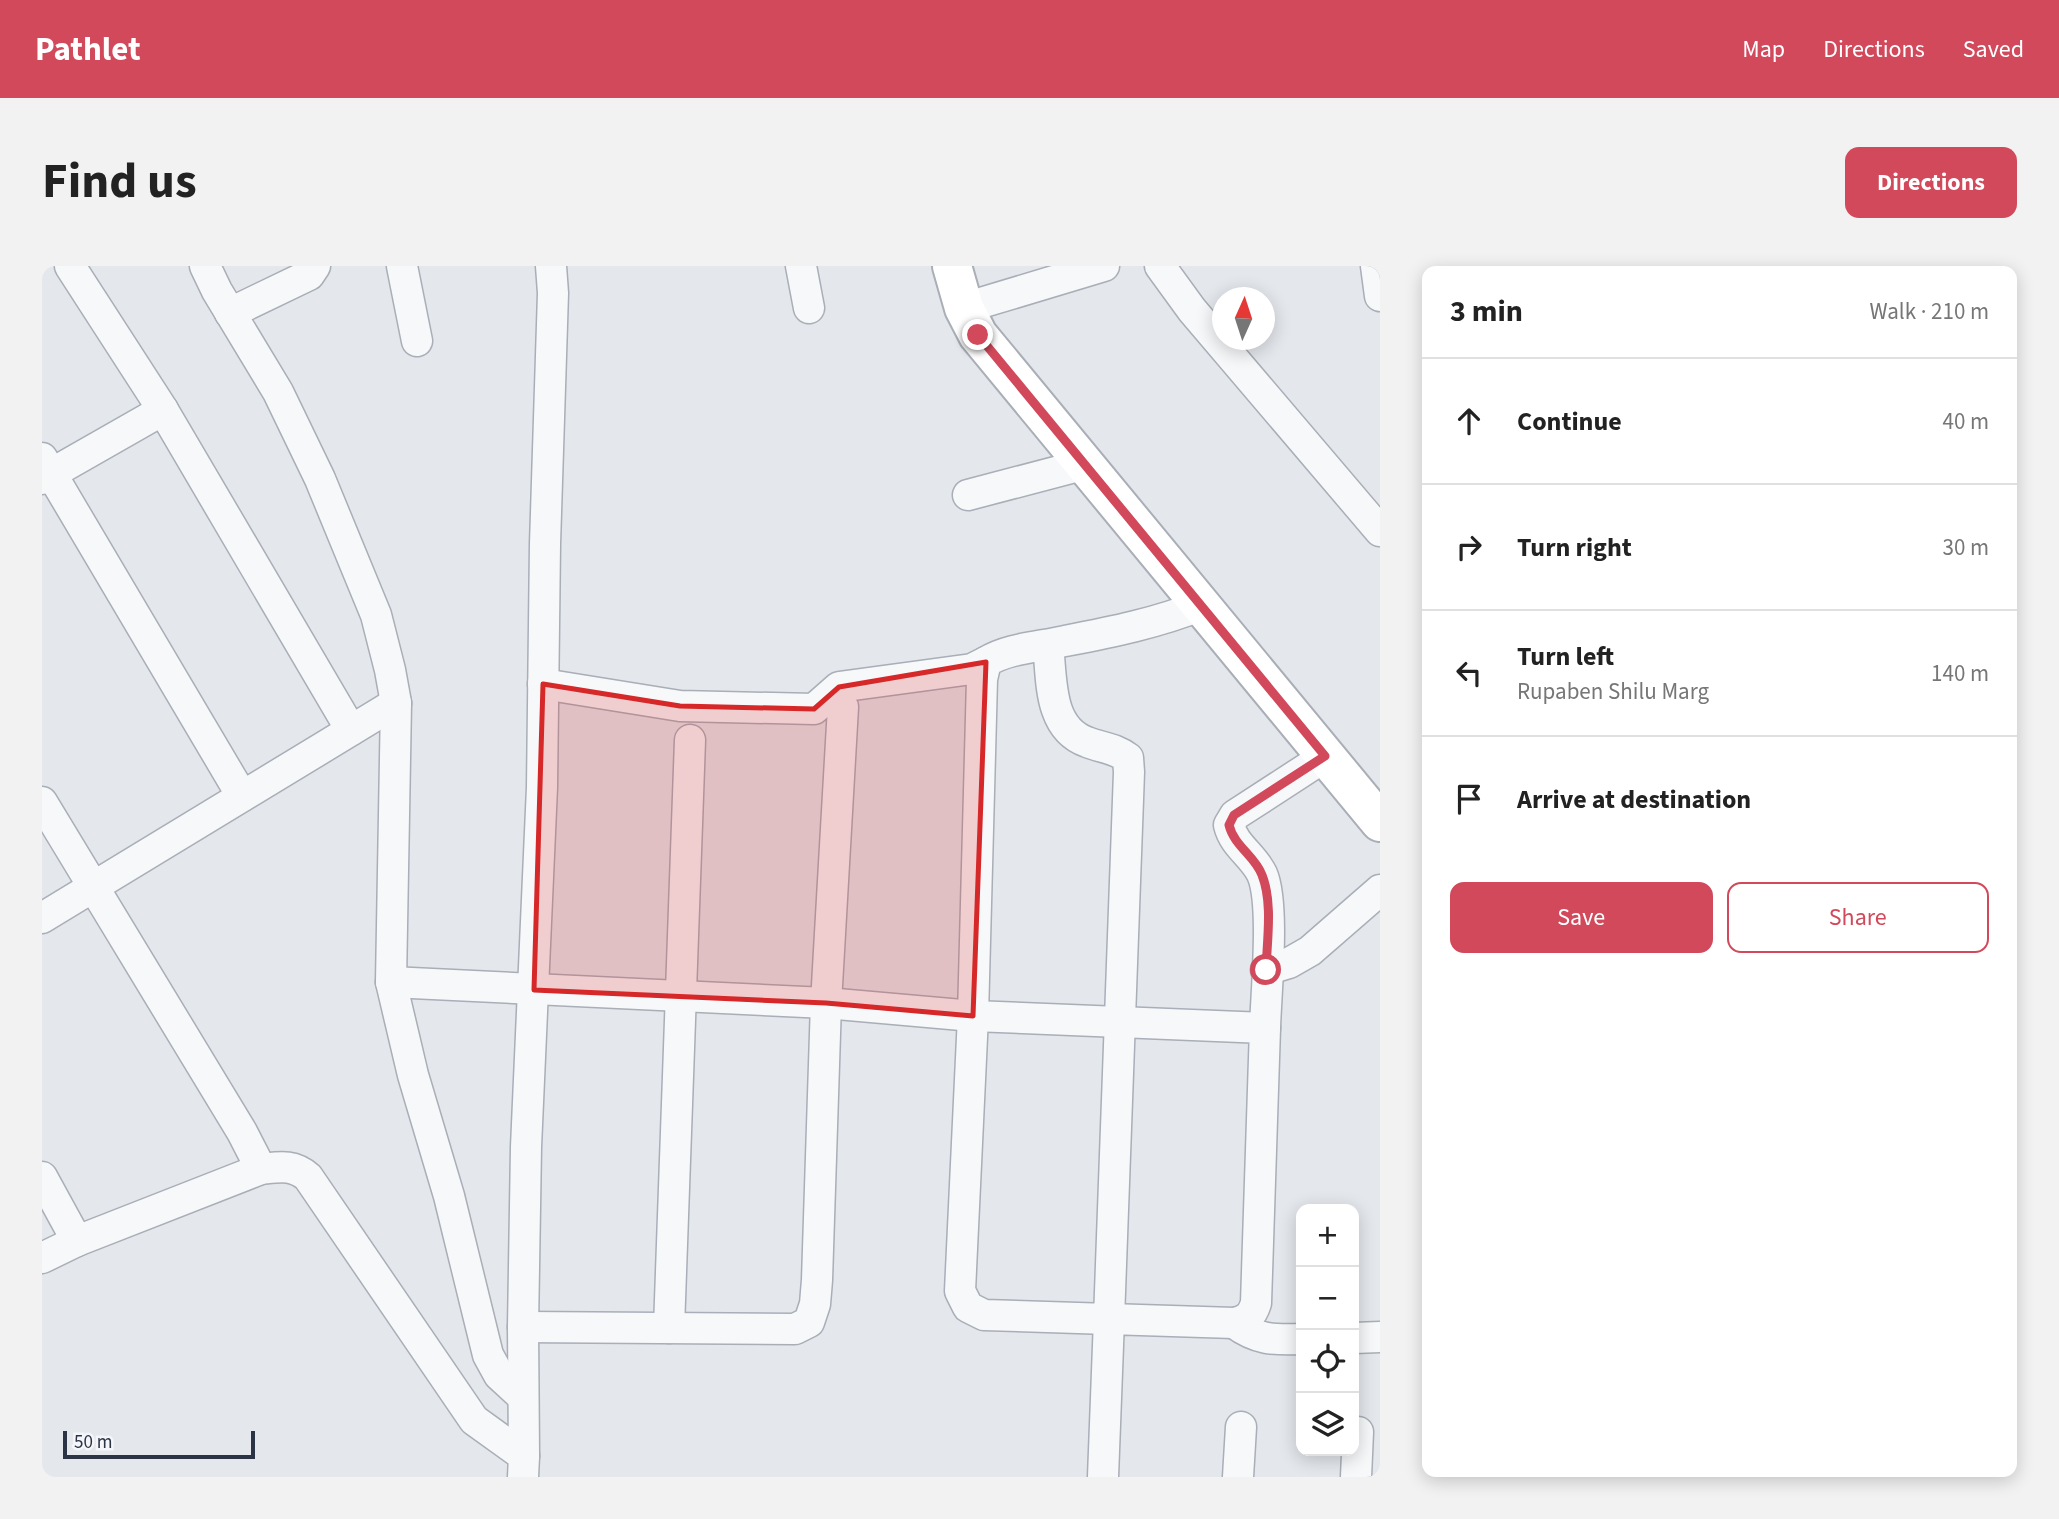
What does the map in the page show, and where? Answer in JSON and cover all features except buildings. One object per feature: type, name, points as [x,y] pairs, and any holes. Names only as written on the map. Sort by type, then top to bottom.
[{"type":"street","points":[[70,266],[163,410],[351,730]]},
{"type":"street","points":[[205,266],[278,393],[320,479],[376,615],[397,703],[391,982],[413,1075],[449,1196],[488,1355],[499,1375],[523,1397]]},
{"type":"street","points":[[230,313],[309,275],[315,266]]},
{"type":"street","points":[[401,266],[417,341]]},
{"type":"street","points":[[524,1466],[526,1147],[534,990],[543,684],[553,293],[551,266]]},
{"type":"street","points":[[801,266],[809,308]]},
{"type":"street","points":[[952,266],[964,307],[978,335],[1380,822]]},
{"type":"street","points":[[964,307],[1102,266]]},
{"type":"street","points":[[1160,266],[1192,310],[1379,526]]},
{"type":"street","points":[[1376,266],[1380,296]]},
{"type":"street","points":[[163,410],[45,470],[242,796]]},
{"type":"street","points":[[968,495],[1086,464]]},
{"type":"street","points":[[543,684],[680,706],[814,709],[839,687],[972,669],[996,656],[1144,625],[1202,605]]},
{"type":"street","points":[[1048,645],[1055,705],[1070,734],[1086,742],[1117,750],[1128,758],[1103,1477]]},
{"type":"street","points":[[986,662],[982,679],[973,1016],[960,1291],[968,1307],[984,1315],[1234,1323],[1253,1315],[1256,1303],[1267,895],[1262,873],[1232,837],[1229,825],[1234,815],[1325,756]]},
{"type":"street","points":[[42,918],[397,703]]},
{"type":"street","points":[[523,1327],[795,1329],[809,1322],[815,1304],[817,1280],[826,1003],[843,707]]},
{"type":"street","points":[[669,1328],[691,740]]},
{"type":"street","points":[[42,802],[242,1132],[261,1169]]},
{"type":"street","points":[[1266,970],[1289,963],[1310,951],[1380,890]]},
{"type":"street","points":[[391,982],[826,1003],[973,1016],[1265,1028]]},
{"type":"street","points":[[42,1258],[78,1241],[261,1169],[285,1166],[299,1170],[308,1177],[474,1420],[524,1466]]},
{"type":"street","points":[[42,1177],[78,1241]]},
{"type":"street","points":[[1234,1323],[1249,1334],[1272,1340],[1296,1339]]},
{"type":"street","points":[[1359,1338],[1380,1337]]},
{"type":"street","points":[[1238,1477],[1241,1427]]},
{"type":"street","points":[[1356,1477],[1357,1456]]},
{"type":"highlighted area","points":[[986,662],[973,1016],[826,1003],[534,990],[543,684],[680,706],[814,709],[839,687]]},
{"type":"route","points":[[978,335],[1325,756],[1234,815],[1229,825],[1232,837],[1262,873],[1267,895],[1266,970]]}]
